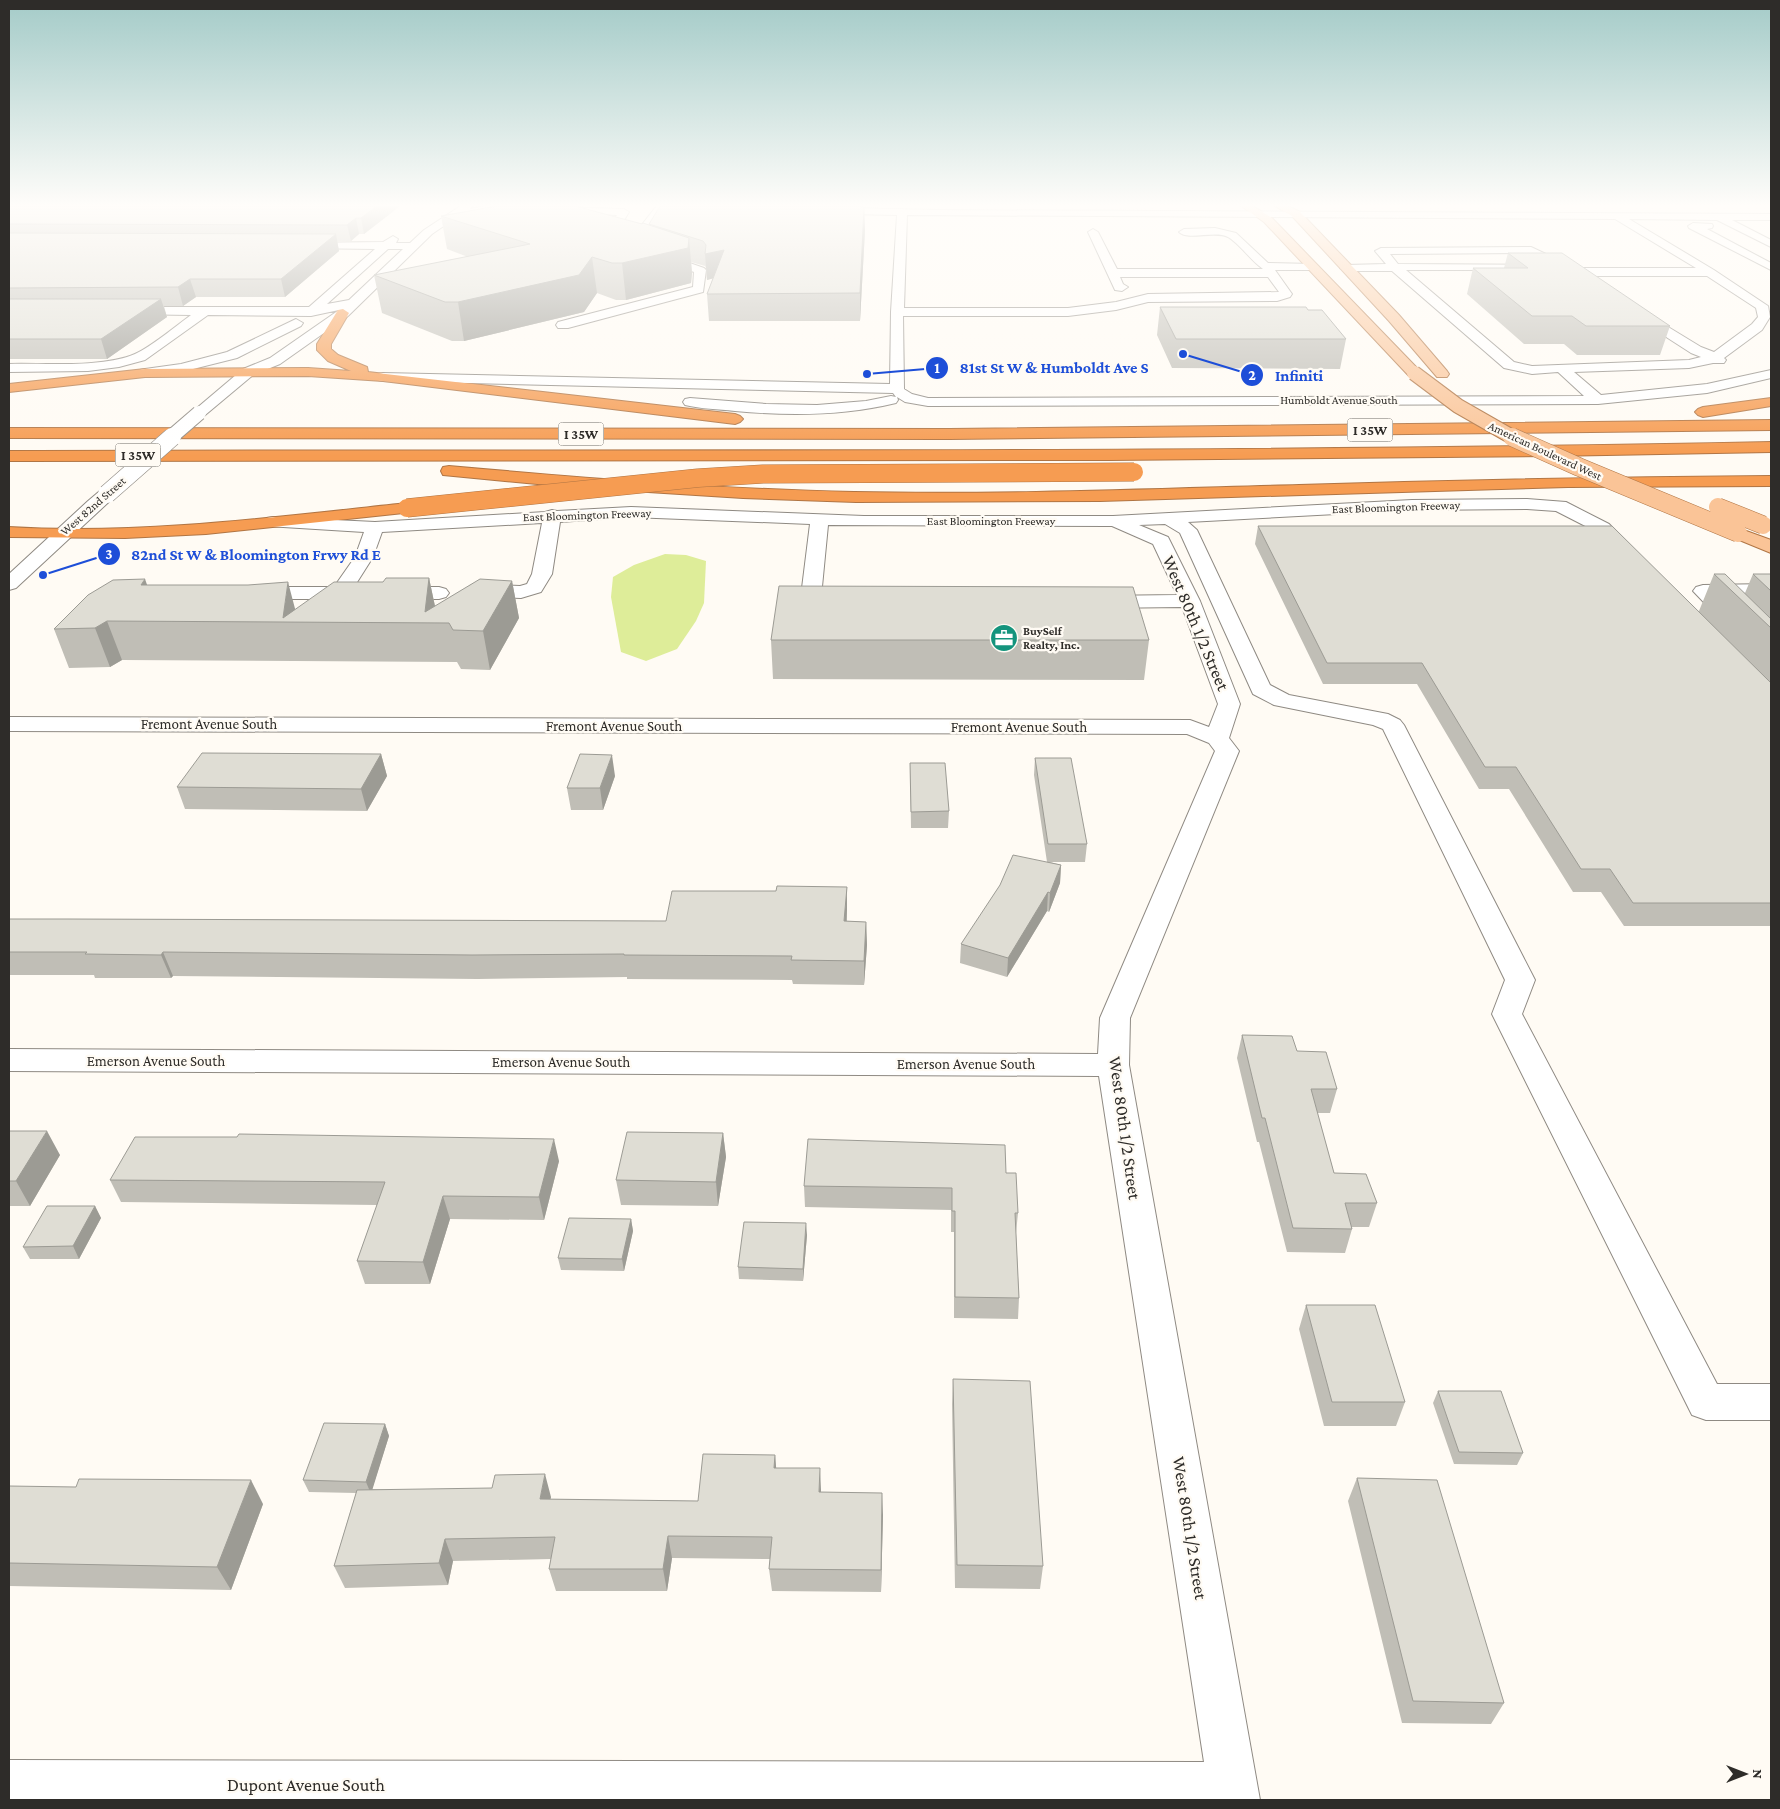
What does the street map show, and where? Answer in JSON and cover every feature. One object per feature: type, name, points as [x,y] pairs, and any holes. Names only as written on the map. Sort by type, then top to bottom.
[{"type":"highway","points":[[348,308],[324,344],[324,350],[333,358],[346,364],[383,377]]},
{"type":"highway","points":[[9,388],[144,373],[308,372],[383,377],[797,426],[1154,432]]},
{"type":"highway","points":[[1516,429],[1575,422],[1686,414],[1771,402]]},
{"type":"highway","name":"I 35W","points":[[9,433],[949,434],[1771,425]]},
{"type":"highway","name":"I 35W","points":[[9,456],[1180,456],[1538,453],[1771,448]]},
{"type":"highway","points":[[1253,470],[1577,459],[1717,449]]},
{"type":"highway","points":[[268,455],[569,482],[743,493],[856,497],[1100,496],[1568,482],[1771,481]]},
{"type":"highway","points":[[9,532],[159,531],[273,522],[698,478],[762,474],[1152,472]]},
{"type":"main road","name":"American Boulevard West","points":[[1332,287],[1414,373],[1456,406],[1502,434],[1562,461],[1771,547]]},
{"type":"main road","name":"American Boulevard West","points":[[1365,287],[1394,318],[1442,374],[1464,392],[1498,413],[1584,452],[1767,527]]},
{"type":"street","name":"West 82nd Street","points":[[248,372],[254,356],[312,311],[338,287]]},
{"type":"street","name":"West 82nd Street","points":[[9,584],[46,551],[61,533],[248,372],[275,361],[348,308],[370,287]]},
{"type":"street","points":[[563,325],[699,289],[699,287]]},
{"type":"street","points":[[533,382],[592,391],[711,404],[827,410],[874,404],[901,393],[897,312],[898,287]]},
{"type":"street","points":[[1139,287],[1160,297]]},
{"type":"street","points":[[897,312],[1068,312],[1116,306],[1160,297],[1284,296],[1286,294],[1282,287]]},
{"type":"street","points":[[1419,287],[1509,364],[1532,370],[1689,364],[1714,358],[1757,327],[1764,317],[1762,306],[1734,287]]},
{"type":"street","points":[[1624,303],[1696,350],[1714,358],[1770,374]]},
{"type":"street","points":[[116,311],[312,311],[348,308]]},
{"type":"street","points":[[9,368],[88,366],[140,357],[205,311]]},
{"type":"street","points":[[144,373],[181,368],[232,355],[296,323]]},
{"type":"street","points":[[1561,368],[1598,400]]},
{"type":"street","name":"Humboldt Avenue South","points":[[670,384],[788,387],[901,393],[928,402],[1598,400],[1660,395],[1707,388],[1770,374]]},
{"type":"street","points":[[9,381],[108,376]]},
{"type":"street","points":[[383,377],[670,384],[720,395],[759,407]]},
{"type":"street","points":[[626,384],[677,393],[711,404]]},
{"type":"street","points":[[788,387],[771,394],[780,402],[827,410]]},
{"type":"street","name":"East Bloomington Freeway","points":[[273,522],[375,527],[552,515],[631,512],[820,520],[1113,521],[1179,524],[1412,506],[1527,504],[1560,506],[1603,528],[1638,564]]},
{"type":"street","points":[[474,590],[521,592],[534,588],[542,574],[552,515]]},
{"type":"street","points":[[820,520],[816,539],[810,604],[848,603]]},
{"type":"street","name":"West 80th 1/2 Street","points":[[1113,521],[1161,541],[1190,601],[1229,704],[1217,738],[1227,751],[1115,1018],[1113,1064],[1234,1793]]},
{"type":"street","points":[[1179,524],[1267,530]]},
{"type":"street","points":[[1179,524],[1261,689],[1282,700],[1380,719],[1392,725],[1520,980],[1507,1014],[1706,1402],[1771,1402]]},
{"type":"street","points":[[340,593],[364,557],[375,527]]},
{"type":"street","points":[[1563,529],[1603,528]]},
{"type":"street","points":[[1771,590],[1703,591],[1771,660]]},
{"type":"street","points":[[235,593],[440,593]]},
{"type":"street","points":[[1079,602],[1190,601]]},
{"type":"street","name":"Fremont Avenue South","points":[[9,724],[1190,727],[1217,738]]},
{"type":"street","name":"Emerson Avenue South","points":[[9,1060],[1113,1064]]},
{"type":"street","name":"Dupont Avenue South","points":[[9,1785],[1234,1793]]},
{"type":"shaded area","points":[[665,554],[686,555],[706,561],[704,603],[696,621],[677,649],[646,661],[621,652],[611,597],[613,577],[634,565]]},
{"type":"building","points":[[9,287],[107,287],[9,288]]},
{"type":"building","points":[[407,287],[523,287],[458,302],[445,302]]},
{"type":"building","points":[[710,287],[860,287],[860,293],[707,294]]},
{"type":"building","points":[[1497,287],[1613,287],[1670,326],[1586,326],[1572,316],[1532,316]]},
{"type":"building","points":[[9,299],[161,299],[101,339],[9,339]]},
{"type":"building","points":[[1160,307],[1306,307],[1308,310],[1322,310],[1346,339],[1176,339]]},
{"type":"building","points":[[1258,526],[1612,526],[1771,683],[1771,903],[1633,903],[1610,869],[1581,869],[1516,767],[1485,767],[1422,663],[1327,663]]},
{"type":"building","points":[[1714,574],[1725,574],[1771,619],[1771,628]]},
{"type":"building","points":[[1753,574],[1771,574],[1771,591]]},
{"type":"building","points":[[386,578],[429,578],[425,612],[480,579],[512,581],[483,631],[453,630],[449,623],[107,621],[95,628],[54,629],[88,595],[113,580],[145,579],[141,585],[248,585],[288,582],[283,618],[334,582],[383,582]]},
{"type":"building","points":[[779,586],[1133,587],[1149,640],[771,640]]},
{"type":"building","points":[[202,753],[381,754],[361,789],[177,787]]},
{"type":"building","points":[[580,754],[612,755],[600,788],[567,788]]},
{"type":"building","points":[[1035,758],[1071,758],[1087,844],[1048,844]]},
{"type":"building","points":[[910,763],[945,763],[949,811],[911,812]]},
{"type":"building","points":[[1013,855],[1061,865],[1050,893],[1048,892],[1008,958],[961,944],[1000,885]]},
{"type":"building","points":[[777,886],[847,887],[844,921],[866,922],[864,961],[791,960],[792,956],[624,954],[472,955],[163,952],[161,955],[85,954],[87,952],[9,952],[9,919],[666,921],[672,891],[776,891]]},
{"type":"building","points":[[1242,1035],[1292,1036],[1297,1051],[1326,1052],[1337,1089],[1311,1089],[1334,1173],[1366,1174],[1377,1203],[1345,1203],[1352,1229],[1293,1228],[1265,1118],[1262,1118]]},
{"type":"building","points":[[9,1131],[47,1131],[16,1181],[9,1181]]},
{"type":"building","points":[[627,1132],[723,1133],[716,1182],[616,1180]]},
{"type":"building","points":[[239,1134],[554,1139],[539,1197],[443,1196],[423,1262],[357,1261],[385,1182],[110,1180],[135,1137],[237,1137]]},
{"type":"building","points":[[808,1139],[1005,1145],[1006,1173],[1016,1173],[1018,1213],[1015,1213],[1019,1298],[955,1297],[955,1211],[952,1211],[952,1188],[804,1186]]},
{"type":"building","points":[[47,1206],[95,1206],[73,1246],[23,1247]]},
{"type":"building","points":[[569,1218],[631,1219],[622,1259],[558,1258]]},
{"type":"building","points":[[744,1222],[806,1223],[803,1269],[738,1267]]},
{"type":"building","points":[[1306,1305],[1375,1305],[1405,1402],[1332,1402]]},
{"type":"building","points":[[953,1379],[1030,1381],[1043,1566],[957,1565]]},
{"type":"building","points":[[1438,1391],[1501,1391],[1523,1453],[1459,1452]]},
{"type":"building","points":[[324,1423],[385,1424],[366,1482],[303,1480]]},
{"type":"building","points":[[703,1454],[775,1455],[774,1468],[820,1468],[819,1492],[882,1493],[881,1570],[769,1569],[772,1537],[668,1536],[663,1569],[549,1569],[555,1537],[445,1539],[439,1563],[334,1566],[357,1490],[492,1488],[495,1475],[545,1474],[540,1499],[698,1501]]},
{"type":"building","points":[[1357,1478],[1437,1480],[1504,1703],[1413,1701]]},
{"type":"building","points":[[79,1479],[251,1480],[217,1567],[9,1563],[9,1486],[76,1487]]},
{"type":"place","name":"Infiniti","points":[[1183,354]]},
{"type":"place","name":"81st St W & Humboldt Ave S","points":[[867,374]]},
{"type":"place","name":"82nd St W & Bloomington Frwy Rd E","points":[[43,575]]},
{"type":"place","name":"BuySelf Realty, Inc.","points":[[1004,638]]}]
